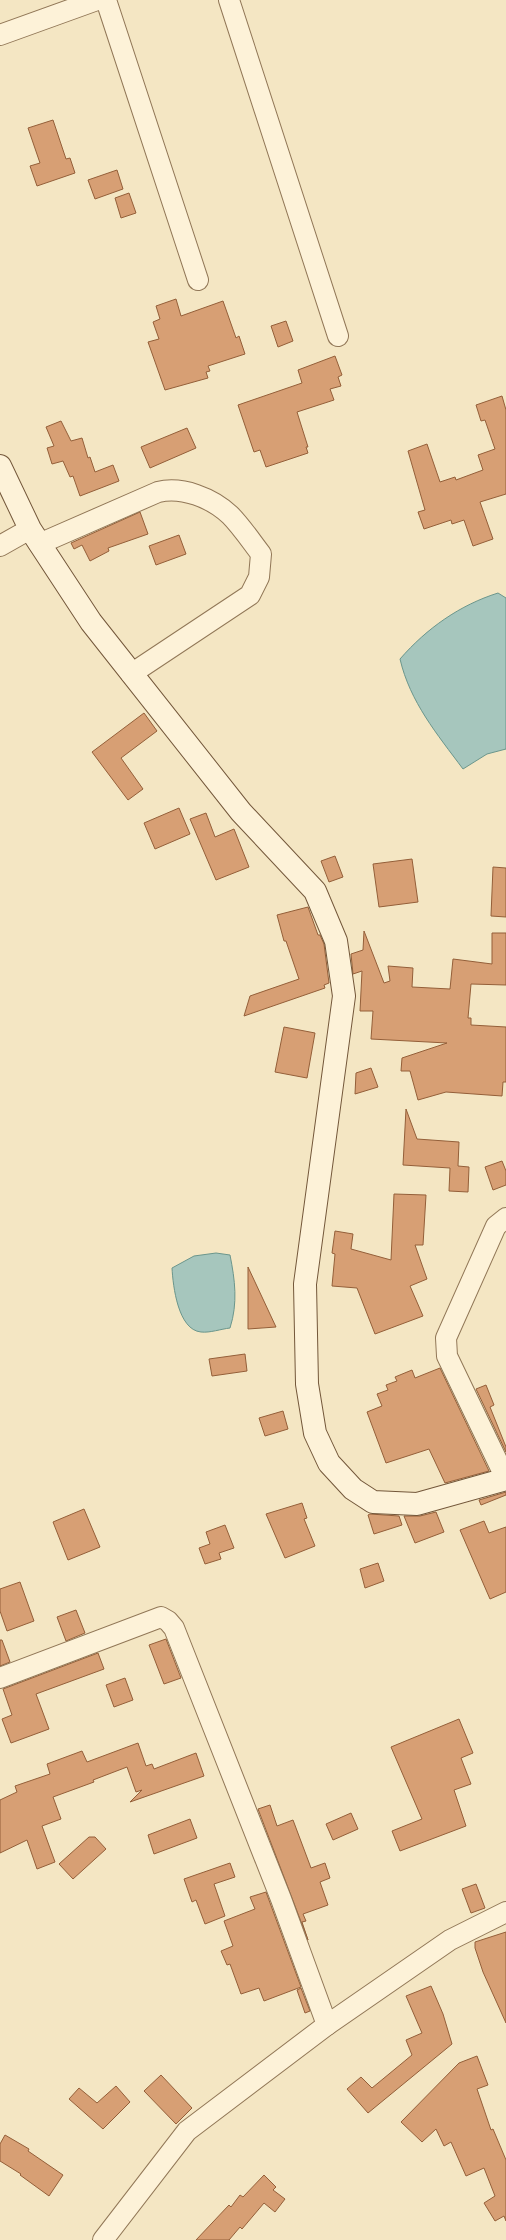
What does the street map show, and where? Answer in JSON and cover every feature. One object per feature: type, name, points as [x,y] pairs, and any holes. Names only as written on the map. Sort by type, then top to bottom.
[{"type":"main road","points":[[0,466],[35,536],[91,622],[241,812],[315,891],[336,941],[344,996],[305,1284],[307,1384],[315,1433],[329,1463],[353,1489],[373,1502],[417,1504],[506,1479]]},
{"type":"street","points":[[0,35],[97,0]]},
{"type":"street","points":[[106,0],[198,280]]},
{"type":"street","points":[[229,0],[338,336]]},
{"type":"street","points":[[0,546],[35,536],[158,492],[171,489],[185,491],[206,500],[229,515],[261,554],[259,577],[250,595],[131,674]]},
{"type":"street","points":[[506,1218],[496,1226],[446,1338],[447,1356],[506,1479]]},
{"type":"street","points":[[0,1678],[161,1617],[168,1620],[174,1628],[281,1899],[327,2025]]},
{"type":"street","points":[[102,2240],[187,2131],[327,2025],[450,1940],[506,1912]]},
{"type":"water","points":[[498,593],[506,598],[506,749],[487,754],[463,769],[434,730],[417,703],[410,689],[400,659],[421,637],[445,619],[470,604]]},
{"type":"water","points":[[216,1253],[230,1255],[235,1292],[233,1319],[230,1328],[201,1332],[193,1329],[187,1324],[182,1316],[178,1306],[172,1268],[194,1256]]},
{"type":"building","points":[[53,120],[66,159],[70,158],[75,173],[37,186],[30,166],[40,163],[28,128]]},
{"type":"building","points":[[117,170],[123,189],[95,199],[88,180]]},
{"type":"building","points":[[129,193],[136,213],[121,218],[115,198]]},
{"type":"building","points":[[176,299],[181,316],[223,301],[236,338],[239,336],[245,354],[208,366],[210,371],[206,372],[208,378],[165,390],[148,342],[159,339],[153,322],[160,319],[156,306]]},
{"type":"building","points":[[286,321],[293,341],[278,347],[271,326]]},
{"type":"building","points":[[335,356],[342,375],[338,377],[341,386],[330,389],[334,400],[297,412],[308,447],[306,447],[308,453],[266,467],[260,450],[254,452],[238,405],[302,383],[298,370]]},
{"type":"building","points":[[502,396],[506,410],[506,494],[480,502],[493,539],[473,546],[464,520],[452,524],[451,520],[424,529],[418,512],[425,510],[408,451],[427,444],[440,482],[455,477],[456,480],[483,470],[478,455],[495,449],[485,420],[481,421],[476,405]]},
{"type":"building","points":[[61,421],[71,441],[82,438],[88,458],[90,457],[95,472],[113,465],[119,481],[80,496],[73,476],[70,477],[63,461],[52,464],[47,448],[54,446],[46,427]]},
{"type":"building","points":[[187,428],[196,448],[150,468],[141,447]]},
{"type":"building","points":[[140,512],[148,534],[108,548],[109,551],[90,561],[82,545],[74,549],[71,543]]},
{"type":"building","points":[[179,535],[186,554],[156,565],[149,546]]},
{"type":"building","points":[[144,713],[157,731],[121,758],[143,789],[128,800],[92,752]]},
{"type":"building","points":[[179,808],[190,834],[155,849],[144,823]]},
{"type":"building","points":[[206,813],[215,837],[234,829],[249,867],[216,880],[190,819]]},
{"type":"building","points":[[335,856],[343,877],[329,882],[321,861]]},
{"type":"building","points":[[412,859],[418,902],[379,907],[373,864]]},
{"type":"building","points":[[493,867],[506,868],[506,917],[491,916]]},
{"type":"building","points":[[308,907],[318,935],[320,935],[324,944],[329,983],[324,985],[325,988],[244,1016],[250,996],[299,979],[286,941],[284,941],[277,915]]},
{"type":"building","points":[[364,931],[384,983],[390,981],[388,966],[413,968],[412,987],[450,989],[453,959],[492,964],[492,933],[506,933],[506,985],[471,984],[468,1018],[471,1018],[471,1025],[506,1027],[506,1082],[503,1082],[502,1096],[446,1092],[418,1100],[410,1071],[401,1071],[402,1058],[447,1043],[371,1039],[373,1011],[360,1011],[362,971],[353,974],[351,954],[363,950]]},
{"type":"building","points":[[284,1027],[315,1033],[307,1078],[275,1072]]},
{"type":"building","points":[[371,1068],[378,1087],[355,1094],[356,1073]]},
{"type":"building","points":[[406,1109],[417,1139],[459,1142],[458,1166],[469,1167],[468,1192],[449,1191],[450,1168],[403,1165]]},
{"type":"building","points":[[502,1161],[506,1171],[506,1185],[493,1190],[485,1167]]},
{"type":"building","points":[[394,1194],[426,1195],[423,1245],[415,1245],[427,1279],[410,1286],[423,1316],[375,1334],[357,1288],[332,1286],[335,1254],[332,1253],[335,1231],[353,1234],[351,1249],[391,1260]]},
{"type":"building","points":[[248,1267],[276,1327],[248,1329]]},
{"type":"building","points":[[245,1354],[247,1371],[212,1376],[209,1359]]},
{"type":"building","points":[[440,1368],[489,1471],[445,1483],[429,1449],[386,1463],[367,1412],[382,1406],[377,1394],[388,1390],[386,1385],[397,1381],[395,1377],[412,1370],[415,1378]]},
{"type":"building","points":[[486,1385],[494,1405],[490,1407],[506,1447],[506,1452],[476,1389]]},
{"type":"building","points":[[283,1411],[288,1429],[265,1436],[259,1418]]},
{"type":"building","points":[[506,1492],[506,1495],[481,1505],[479,1500]]},
{"type":"building","points":[[302,1503],[307,1518],[304,1519],[315,1546],[285,1558],[266,1514]]},
{"type":"building","points":[[84,1509],[100,1547],[68,1560],[53,1522]]},
{"type":"building","points":[[436,1512],[444,1532],[415,1543],[404,1516],[420,1516]]},
{"type":"building","points":[[368,1515],[399,1516],[402,1525],[374,1534]]},
{"type":"building","points":[[484,1521],[489,1533],[506,1527],[506,1592],[490,1599],[460,1530]]},
{"type":"building","points":[[225,1525],[234,1548],[219,1553],[221,1559],[205,1564],[199,1548],[210,1544],[206,1532]]},
{"type":"building","points":[[378,1563],[384,1581],[365,1588],[360,1569]]},
{"type":"building","points":[[20,1582],[34,1621],[7,1631],[0,1611],[0,1589]]},
{"type":"building","points":[[76,1610],[85,1633],[66,1641],[57,1617]]},
{"type":"building","points":[[166,1639],[181,1678],[164,1684],[149,1645]]},
{"type":"building","points":[[0,1640],[2,1640],[10,1662],[0,1666]]},
{"type":"building","points":[[98,1653],[104,1669],[36,1694],[49,1729],[11,1743],[2,1719],[12,1715],[3,1689]]},
{"type":"building","points":[[125,1678],[133,1700],[114,1707],[106,1685]]},
{"type":"building","points":[[459,1719],[473,1753],[461,1758],[471,1784],[454,1790],[466,1826],[400,1851],[392,1831],[422,1819],[391,1747]]},
{"type":"building","points":[[138,1743],[146,1766],[152,1764],[154,1769],[196,1753],[204,1776],[130,1802],[142,1790],[136,1792],[127,1767],[93,1780],[94,1782],[53,1797],[61,1819],[42,1826],[55,1862],[37,1869],[27,1840],[0,1853],[0,1800],[17,1792],[15,1786],[50,1774],[47,1764],[82,1751],[87,1762]]},
{"type":"building","points":[[270,1805],[277,1826],[293,1820],[311,1868],[325,1863],[330,1878],[320,1882],[328,1905],[303,1914],[306,1921],[302,1922],[308,1940],[258,1809]]},
{"type":"building","points":[[351,1813],[358,1829],[333,1840],[326,1824]]},
{"type":"building","points":[[190,1819],[197,1838],[154,1854],[148,1835]]},
{"type":"building","points":[[89,1837],[95,1837],[106,1849],[73,1879],[59,1864]]},
{"type":"building","points":[[230,1863],[235,1877],[214,1884],[225,1916],[205,1924],[196,1900],[192,1902],[184,1879]]},
{"type":"building","points":[[476,1884],[485,1908],[471,1913],[462,1889]]},
{"type":"building","points":[[266,1892],[301,1987],[264,2001],[259,1988],[241,1994],[230,1964],[227,1965],[221,1951],[233,1946],[224,1921],[255,1909],[250,1897]]},
{"type":"building","points":[[506,1932],[506,2023],[483,1972],[475,1948],[475,1942]]},
{"type":"building","points":[[431,1986],[443,2014],[452,2044],[368,2113],[347,2089],[361,2077],[372,2088],[412,2055],[406,2040],[422,2033],[406,1996]]},
{"type":"building","points":[[301,1988],[310,2011],[305,2013],[297,1990]]},
{"type":"building","points":[[477,2056],[488,2085],[477,2089],[491,2130],[493,2129],[506,2160],[506,2221],[504,2216],[495,2221],[484,2203],[495,2196],[484,2168],[466,2176],[451,2142],[444,2146],[436,2129],[422,2142],[401,2122],[459,2063]]},
{"type":"building","points":[[161,2075],[192,2108],[176,2124],[144,2091]]},
{"type":"building","points":[[116,2086],[130,2102],[103,2129],[69,2099],[79,2088],[97,2103]]},
{"type":"building","points":[[5,2135],[29,2149],[28,2151],[63,2175],[49,2196],[20,2175],[21,2174],[0,2161],[0,2144]]},
{"type":"building","points":[[264,2175],[276,2187],[273,2190],[285,2199],[275,2212],[264,2203],[242,2229],[240,2227],[229,2240],[196,2240],[229,2205],[231,2207],[240,2195],[243,2197]]}]
